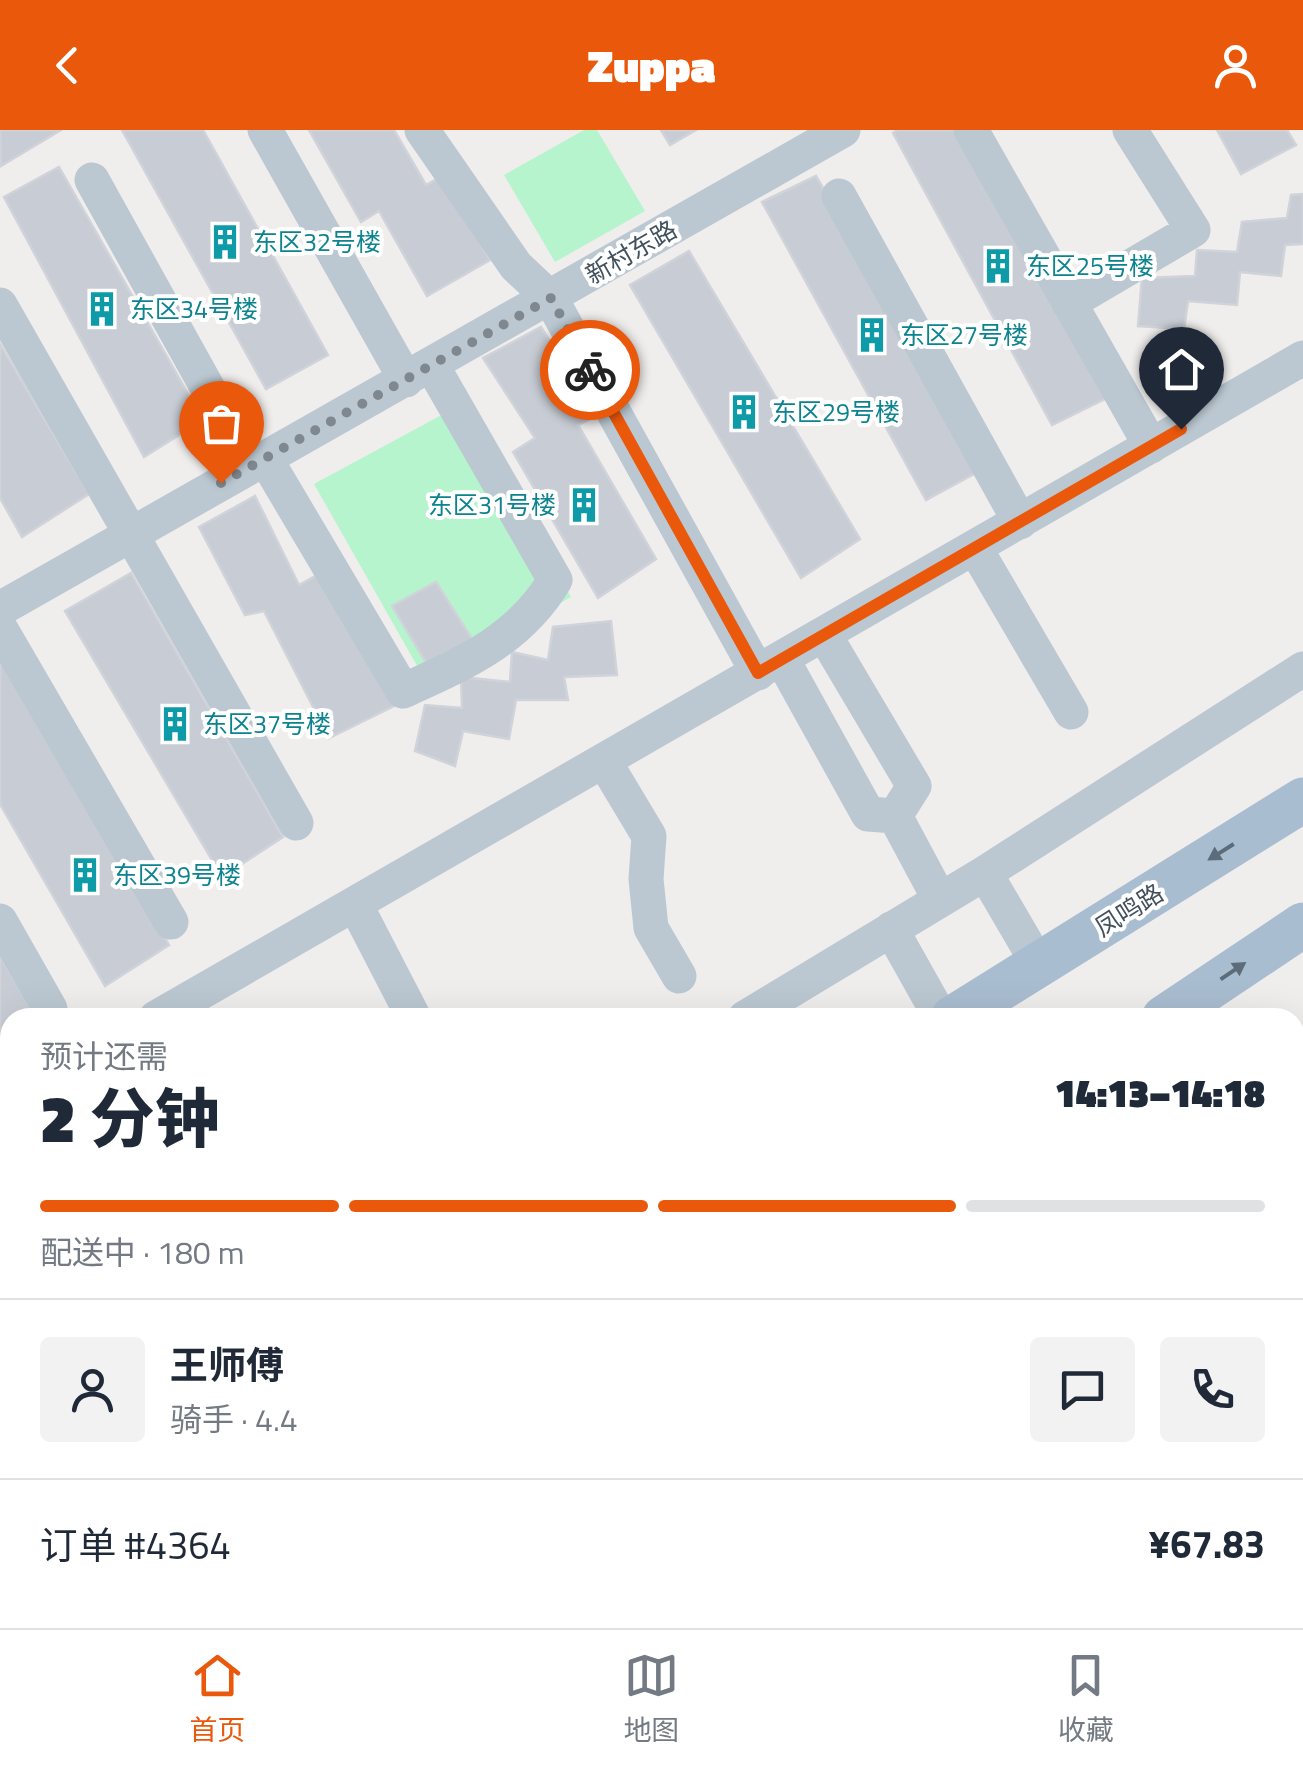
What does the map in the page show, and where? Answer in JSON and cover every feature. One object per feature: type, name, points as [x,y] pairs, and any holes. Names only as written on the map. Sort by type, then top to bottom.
[{"type":"main road","name":"凤鸣路","points":[[970,1008],[1303,800]]},
{"type":"main road","points":[[1179,1008],[1303,925]]},
{"type":"street","points":[[92,180],[258,462],[403,691],[486,653],[536,612],[556,580],[418,372],[266,130]]},
{"type":"street","points":[[422,130],[516,266],[551,298],[770,666],[868,814],[895,816]]},
{"type":"street","name":"新村东路","points":[[0,609],[843,130]]},
{"type":"street","points":[[971,130],[1151,446]]},
{"type":"street","points":[[1069,303],[1193,230],[1130,130]]},
{"type":"street","points":[[840,196],[1020,522]]},
{"type":"street","points":[[0,305],[296,823]]},
{"type":"street","points":[[172,1008],[1303,358]]},
{"type":"street","points":[[976,548],[1071,712]]},
{"type":"street","points":[[0,628],[172,922]]},
{"type":"street","points":[[824,636],[914,786],[895,816]]},
{"type":"street","points":[[762,1008],[985,872],[1303,669]]},
{"type":"street","points":[[604,761],[649,836],[646,880],[651,928],[678,976]]},
{"type":"street","points":[[895,816],[940,900]]},
{"type":"street","points":[[985,872],[1040,967]]},
{"type":"street","points":[[355,904],[409,1008]]},
{"type":"street","points":[[0,921],[49,1008]]},
{"type":"street","points":[[891,930],[935,1008]]},
{"type":"green space","points":[[584,130],[597,130],[645,211],[555,262],[504,175]]},
{"type":"green space","points":[[460,405],[571,597],[424,678],[314,484]]},
{"type":"building","points":[[0,130],[61,130],[1,166]]},
{"type":"building","name":"东区32号楼","points":[[122,130],[203,130],[328,355],[266,389]]},
{"type":"building","points":[[309,130],[394,130],[426,185],[442,176],[490,260],[427,296],[379,211],[361,222]]},
{"type":"building","points":[[661,130],[696,130],[670,145]]},
{"type":"building","name":"东区25号楼","points":[[954,130],[1107,398],[1052,425],[893,133]]},
{"type":"building","points":[[1217,130],[1287,130],[1296,145],[1241,174]]},
{"type":"building","name":"东区34号楼","points":[[59,167],[203,420],[144,457],[4,197]]},
{"type":"building","name":"东区27号楼","points":[[816,176],[985,468],[926,500],[762,202]]},
{"type":"building","points":[[1303,194],[1303,244],[1285,245],[1281,276],[1240,272],[1237,305],[1188,301],[1184,329],[1138,326],[1142,278],[1195,276],[1197,250],[1237,252],[1242,222],[1287,218],[1291,195]]},
{"type":"building","name":"东区29号楼","points":[[689,251],[860,539],[801,578],[630,285]]},
{"type":"building","name":"东区31号楼","points":[[541,327],[596,416],[578,425],[656,559],[598,598],[513,452],[535,438],[483,358]]},
{"type":"building","points":[[0,344],[89,494],[22,537],[0,498]]},
{"type":"building","points":[[255,496],[299,585],[319,574],[396,705],[329,738],[264,611],[245,615],[199,527]]},
{"type":"building","name":"东区37号楼","points":[[131,573],[283,837],[222,877],[65,611]]},
{"type":"building","points":[[436,582],[474,642],[428,666],[392,606]]},
{"type":"building","points":[[611,621],[617,675],[564,677],[568,700],[516,700],[509,739],[463,731],[455,766],[415,751],[425,705],[462,708],[461,677],[510,682],[512,652],[548,660],[553,627]]},
{"type":"building","name":"东区39号楼","points":[[0,652],[169,945],[105,986],[0,804]]},
{"type":"building","points":[[0,956],[30,1008],[0,1008]]},
{"type":"way so far","points":[[221,483],[551,298],[590,370]]},
{"type":"place","name":"东区32号楼","points":[[225,242]]},
{"type":"place","name":"东区25号楼","points":[[998,266]]},
{"type":"place","name":"东区34号楼","points":[[102,309]]},
{"type":"place","name":"东区27号楼","points":[[872,335]]},
{"type":"place","name":"东区29号楼","points":[[744,412]]},
{"type":"place","name":"东区31号楼","points":[[584,505]]},
{"type":"place","name":"东区37号楼","points":[[175,724]]},
{"type":"place","name":"东区39号楼","points":[[85,875]]},
{"type":"route","points":[[590,370],[758,673],[1181,429]]}]
